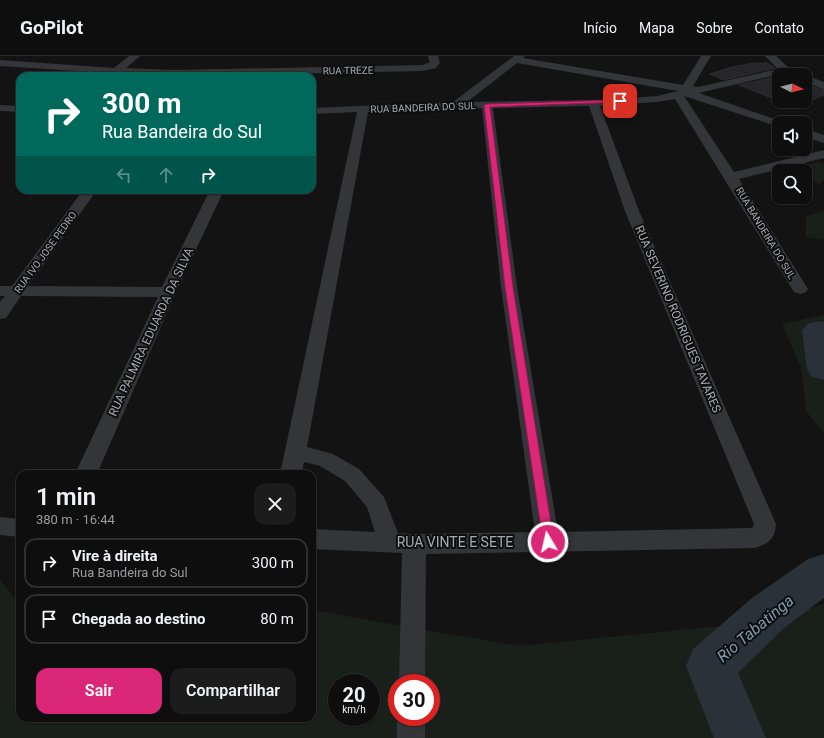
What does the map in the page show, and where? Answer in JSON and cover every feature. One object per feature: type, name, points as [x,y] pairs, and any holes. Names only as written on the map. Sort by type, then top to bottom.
[{"type":"street","points":[[114,72],[135,56]]},
{"type":"street","points":[[682,92],[706,56]]},
{"type":"street","points":[[770,56],[783,68]]},
{"type":"street","points":[[456,105],[518,58],[682,92],[772,122]]},
{"type":"street","name":"RUA TREZE","points":[[257,72],[423,68],[432,61]]},
{"type":"street","name":"RUA TREZE","points":[[0,63],[102,72]]},
{"type":"street","points":[[682,92],[698,90],[772,73]]},
{"type":"street","points":[[812,80],[822,83]]},
{"type":"street","name":"RUA BANDEIRA DO SUL","points":[[316,111],[456,105],[593,103],[658,99],[682,92],[731,177],[800,289]]},
{"type":"street","name":"RUA SEVERINO RODRIGUES TAVARES","points":[[593,103],[632,211],[765,524],[764,533]]},
{"type":"street","points":[[487,105],[509,287],[548,542]]},
{"type":"street","points":[[3,110],[16,109]]},
{"type":"street","points":[[292,470],[363,109]]},
{"type":"street","points":[[812,135],[824,139]]},
{"type":"street","name":"RUA BANDEIRA DO SUL","points":[[731,177],[824,154]]},
{"type":"street","name":"RUA IVO JOSE PEDRO","points":[[0,314],[8,291],[87,194]]},
{"type":"street","name":"RUA PALMIRA EDUARDA DA SILVA","points":[[88,470],[168,292],[215,194]]},
{"type":"street","points":[[8,291],[168,292]]},
{"type":"street","points":[[296,452],[326,460],[352,475],[376,503],[390,542]]},
{"type":"street","points":[[0,526],[16,528]]},
{"type":"street","name":"RUA VINTE E SETE","points":[[316,539],[414,544],[755,538],[764,533]]},
{"type":"street","points":[[412,674],[414,544]]},
{"type":"street","points":[[411,726],[411,738]]},
{"type":"shaded area","points":[[818,162],[824,164],[824,179],[820,184],[812,180],[812,164],[807,164]]},
{"type":"shaded area","points":[[824,210],[824,240],[806,237],[806,217]]},
{"type":"shaded area","points":[[824,315],[824,433],[806,411],[801,368],[782,324]]},
{"type":"shaded area","points":[[0,580],[16,599],[16,722],[316,722],[316,611],[517,646],[782,620],[824,603],[824,738],[0,738]]},
{"type":"building","points":[[753,63],[767,63],[775,68],[724,80],[710,74],[732,67]]},
{"type":"building","points":[[772,78],[772,98],[739,85]]},
{"type":"building","points":[[812,86],[824,91],[824,95],[812,100]]},
{"type":"waterway","name":"Rio Tabatinga","points":[[824,333],[818,331],[824,369]]},
{"type":"waterway","name":"Rio Tabatinga","points":[[740,738],[710,666],[768,613],[824,573]]},
{"type":"route","points":[[548,542],[509,287],[487,105],[620,101]]}]
